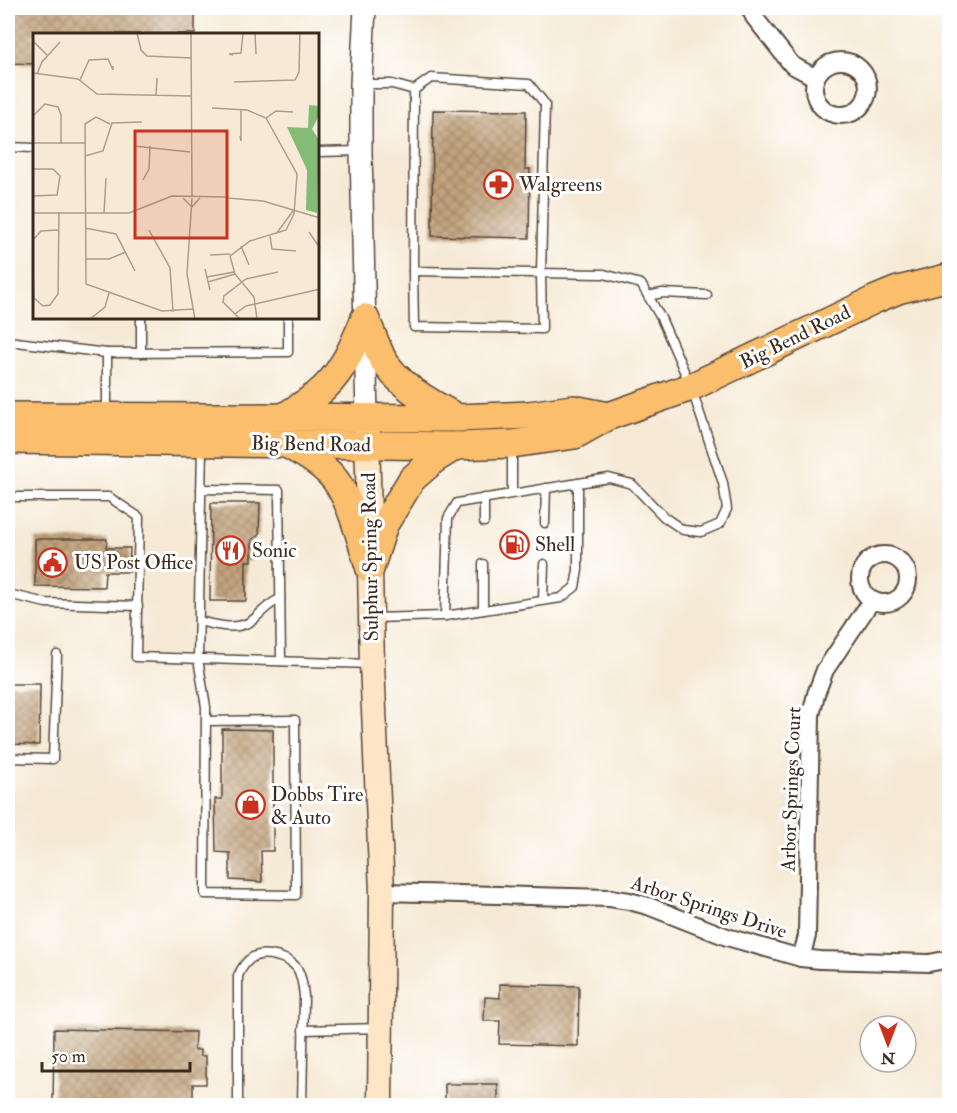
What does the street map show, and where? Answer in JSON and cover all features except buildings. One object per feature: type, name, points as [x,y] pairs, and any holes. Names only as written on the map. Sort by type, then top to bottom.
[{"type":"main road","name":"Big Bend Road","points":[[8,416],[107,415],[284,430],[368,445],[512,444],[575,435],[609,416],[691,387],[876,299],[950,277]]},
{"type":"main road","points":[[365,318],[383,359],[395,374],[422,397],[457,418]]},
{"type":"main road","points":[[365,318],[352,350],[339,372],[284,430],[311,458],[331,473],[347,500],[370,569]]},
{"type":"main road","name":"Big Bend Road","points":[[8,440],[202,442],[367,418],[528,415],[573,409],[609,416]]},
{"type":"main road","name":"Sulphur Spring Road","points":[[367,418],[372,664],[382,892],[380,1106]]},
{"type":"main road","points":[[370,569],[384,525],[412,479],[435,459],[456,446]]},
{"type":"street","name":"Sulphur Spring Road","points":[[365,8],[361,84],[361,151],[367,418]]},
{"type":"street","points":[[750,8],[754,17],[792,65],[816,78]]},
{"type":"street","name":"Arbor Springs Court","points":[[801,958],[807,936],[810,740],[816,694],[825,670],[872,600]]},
{"type":"street","name":"Arbor Springs Drive","points":[[382,892],[589,896],[648,906],[727,937],[801,958],[929,963],[950,959]]},
{"type":"lane","points":[[431,78],[529,84],[545,104],[542,329],[414,327],[414,90],[431,78]]},
{"type":"lane","points":[[361,84],[392,84],[414,90]]},
{"type":"lane","points":[[8,147],[33,148]]},
{"type":"lane","points":[[320,152],[361,151]]},
{"type":"lane","points":[[413,271],[604,274],[641,284],[662,318],[691,387],[723,483],[727,509],[720,524],[701,532],[683,530],[664,517],[632,484],[609,478],[458,503],[448,518],[445,616]]},
{"type":"lane","points":[[648,296],[662,293],[707,295]]},
{"type":"lane","points":[[141,320],[141,353]]},
{"type":"lane","points":[[8,341],[107,353],[288,352],[288,320]]},
{"type":"lane","points":[[107,353],[107,415]]},
{"type":"lane","points":[[202,442],[198,659],[206,707],[205,894],[296,895],[295,720],[206,720]]},
{"type":"lane","points":[[512,444],[512,494]]},
{"type":"lane","points":[[371,618],[445,616],[561,598],[575,587],[578,570],[578,483]]},
{"type":"lane","points":[[545,522],[546,488]]},
{"type":"lane","points":[[201,489],[279,490],[280,661]]},
{"type":"lane","points":[[8,497],[110,497],[139,517],[136,657],[372,664]]},
{"type":"lane","points":[[484,498],[484,522]]},
{"type":"lane","points":[[483,564],[483,610]]},
{"type":"lane","points":[[543,600],[544,564]]},
{"type":"lane","points":[[8,594],[46,603],[138,606]]},
{"type":"lane","points":[[198,621],[226,626],[244,625],[252,621],[270,603],[280,599]]},
{"type":"lane","points":[[8,758],[53,759],[57,655]]},
{"type":"lane","points":[[238,1106],[238,976],[242,967],[253,957],[268,954],[284,959],[297,968],[302,981],[304,996],[302,1106]]},
{"type":"lane","points":[[303,1030],[381,1028]]},
{"type":"place","name":"Walgreens","points":[[498,184]]},
{"type":"place","name":"Shell","points":[[514,544]]},
{"type":"place","name":"Sonic","points":[[231,550]]},
{"type":"place","name":"US Post Office","points":[[53,562]]},
{"type":"place","name":"Dobbs Tire & Auto","points":[[250,805]]}]
